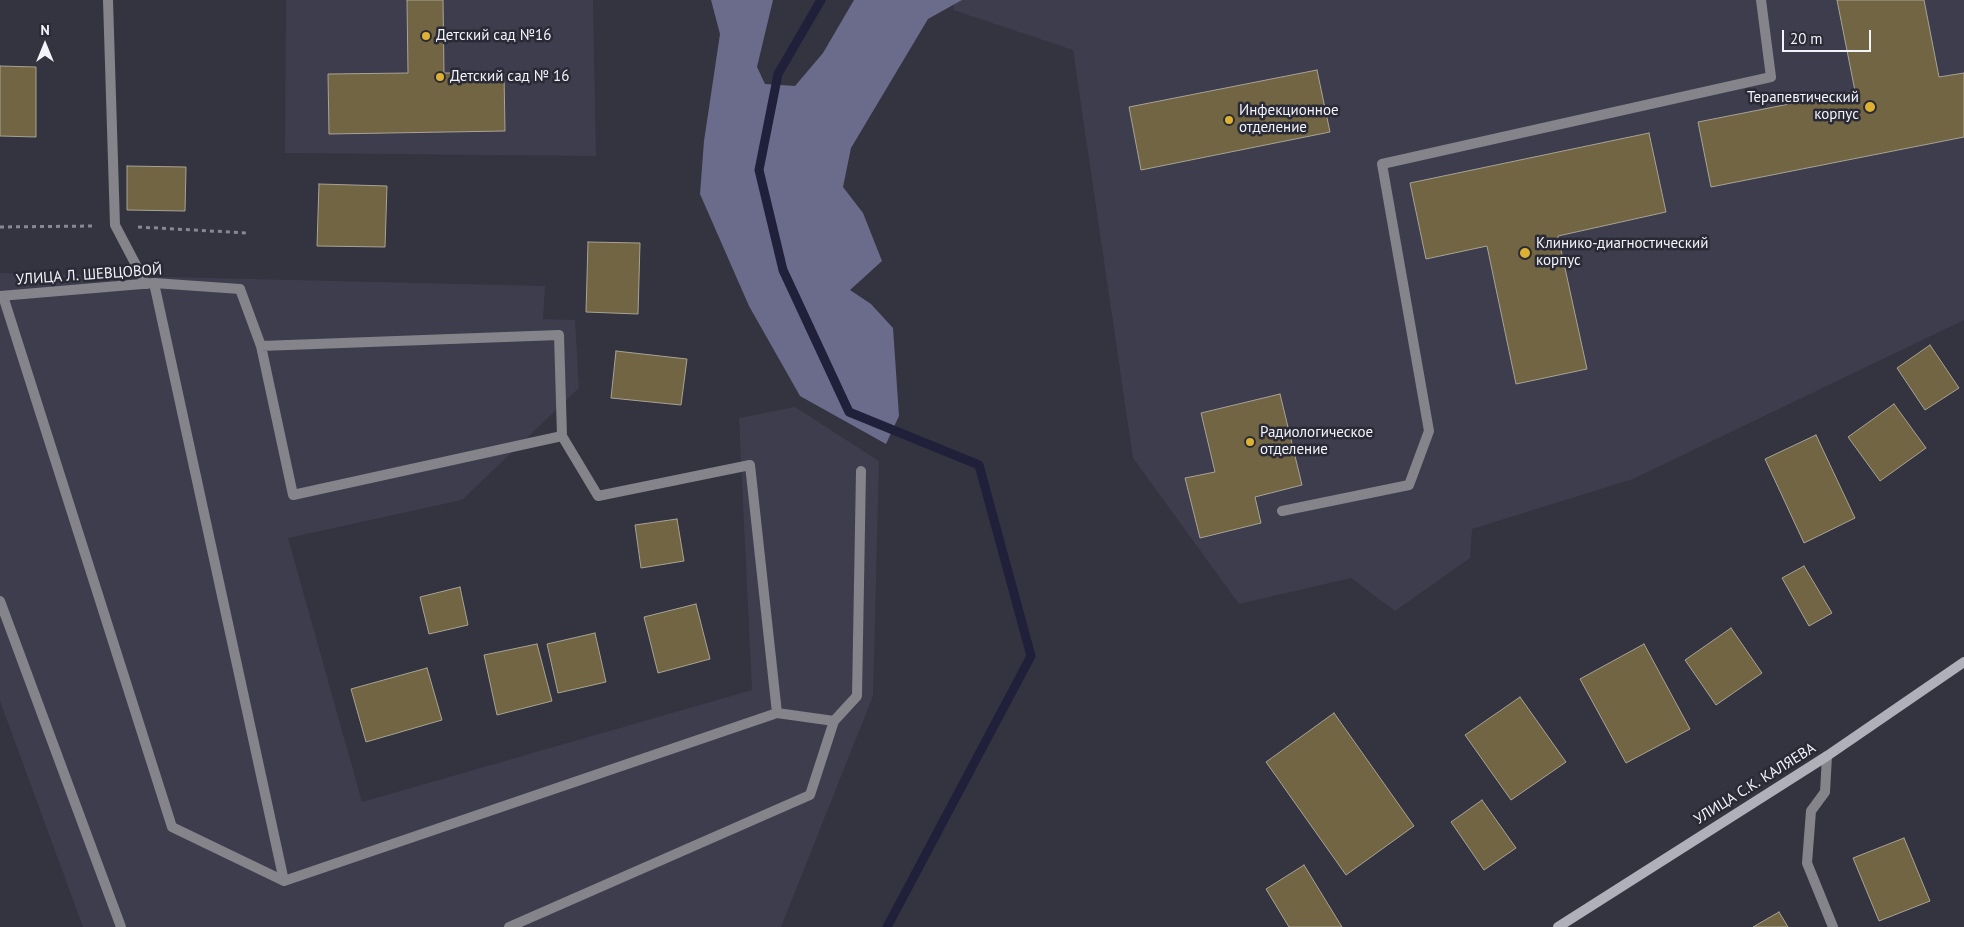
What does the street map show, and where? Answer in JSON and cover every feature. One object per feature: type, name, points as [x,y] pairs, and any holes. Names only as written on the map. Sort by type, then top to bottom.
[{"type":"street","points":[[108,0],[115,225],[150,284],[284,880]]},
{"type":"street","points":[[1282,510],[1409,485],[1429,431],[1382,164],[1772,77],[1761,0]]},
{"type":"street","name":"УЛИЦА Л. ШЕВЦОВОЙ","points":[[2,296],[150,284],[240,289],[261,346]]},
{"type":"street","points":[[2,296],[172,827],[284,880],[777,714],[834,721]]},
{"type":"street","points":[[562,436],[293,495],[261,346],[559,335],[562,436],[598,496],[750,465],[777,714]]},
{"type":"street","points":[[509,927],[810,795],[834,721],[857,696],[861,471]]},
{"type":"street","points":[[0,601],[121,927]]},
{"type":"street","name":"УЛИЦА С.К. КАЛЯЕВА","points":[[1558,927],[1827,756],[1964,662]]},
{"type":"street","points":[[1827,756],[1825,792],[1811,810],[1807,863],[1833,927]]},
{"type":"shaded area","name":"Детский сад № 16","points":[[286,0],[593,0],[596,156],[285,153]]},
{"type":"shaded area","points":[[711,0],[773,0],[757,67],[765,84],[795,86],[823,53],[854,0],[962,0],[928,19],[851,148],[843,187],[863,213],[882,261],[850,290],[871,304],[893,328],[899,416],[886,444],[800,396],[749,306],[700,194],[704,141],[720,34]]},
{"type":"shaded area","points":[[955,0],[1964,0],[1964,320],[1633,479],[1472,529],[1470,558],[1395,611],[1351,578],[1239,604],[1133,458],[1073,50],[953,10]]},
{"type":"shaded area","points":[[0,273],[545,286],[543,319],[575,320],[579,388],[462,500],[288,538],[362,802],[752,690],[739,418],[795,407],[879,461],[873,696],[781,927],[83,927],[0,701]]},
{"type":"building","name":"Детский сад №16","points":[[407,0],[443,0],[444,73],[504,73],[505,131],[329,134],[328,74],[408,73]]},
{"type":"building","name":"Терапевтический корпус","points":[[1837,0],[1924,0],[1939,77],[1964,73],[1964,137],[1711,187],[1698,122],[1855,91]]},
{"type":"building","points":[[0,66],[36,67],[36,137],[0,136]]},
{"type":"building","name":"Инфекционное отделение","points":[[1317,70],[1330,132],[1141,170],[1129,107]]},
{"type":"building","name":"Клинико-диагностический корпус","points":[[1649,133],[1666,212],[1558,236],[1587,369],[1516,384],[1487,246],[1426,259],[1410,183]]},
{"type":"building","points":[[127,166],[186,167],[185,211],[127,210]]},
{"type":"building","points":[[319,184],[387,186],[385,247],[317,246]]},
{"type":"building","points":[[588,242],[640,243],[638,314],[586,312]]},
{"type":"building","points":[[1930,345],[1959,388],[1925,410],[1897,368]]},
{"type":"building","points":[[616,351],[687,359],[681,405],[611,398]]},
{"type":"building","name":"Радиологическое отделение","points":[[1280,394],[1302,485],[1255,497],[1261,523],[1200,538],[1185,478],[1215,472],[1201,413]]},
{"type":"building","points":[[1894,404],[1926,448],[1880,481],[1848,437]]},
{"type":"building","points":[[1816,435],[1855,518],[1804,543],[1765,459]]},
{"type":"building","points":[[677,519],[684,561],[641,568],[635,525]]},
{"type":"building","points":[[1804,566],[1832,613],[1809,626],[1782,578]]},
{"type":"building","points":[[460,587],[468,625],[429,634],[420,597]]},
{"type":"building","points":[[696,604],[710,659],[658,673],[644,617]]},
{"type":"building","points":[[1731,628],[1762,673],[1716,705],[1685,660]]},
{"type":"building","points":[[595,633],[606,682],[558,693],[547,644]]},
{"type":"building","points":[[537,644],[552,701],[497,715],[484,655]]},
{"type":"building","points":[[1644,644],[1690,729],[1626,763],[1580,679]]},
{"type":"building","points":[[427,668],[442,720],[366,742],[351,689]]},
{"type":"building","points":[[1520,697],[1566,762],[1511,800],[1465,735]]},
{"type":"building","points":[[1334,713],[1414,826],[1346,875],[1266,762]]},
{"type":"building","points":[[1482,800],[1516,848],[1484,870],[1451,822]]},
{"type":"building","points":[[1904,838],[1930,901],[1879,921],[1853,858]]},
{"type":"building","points":[[1304,865],[1342,927],[1289,927],[1266,889]]},
{"type":"building","points":[[1779,912],[1788,927],[1753,927]]},
{"type":"waterway","points":[[821,0],[778,74],[759,170],[783,270],[849,412],[979,465],[1031,656],[887,927]]},
{"type":"place","name":"Детский сад №16","points":[[426,36]]},
{"type":"place","name":"Детский сад № 16","points":[[440,77]]},
{"type":"place","name":"Терапевтический корпус","points":[[1870,107]]},
{"type":"place","name":"Инфекционное отделение","points":[[1229,120]]},
{"type":"place","name":"Клинико-диагностический корпус","points":[[1525,253]]},
{"type":"place","name":"Радиологическое отделение","points":[[1250,442]]}]
